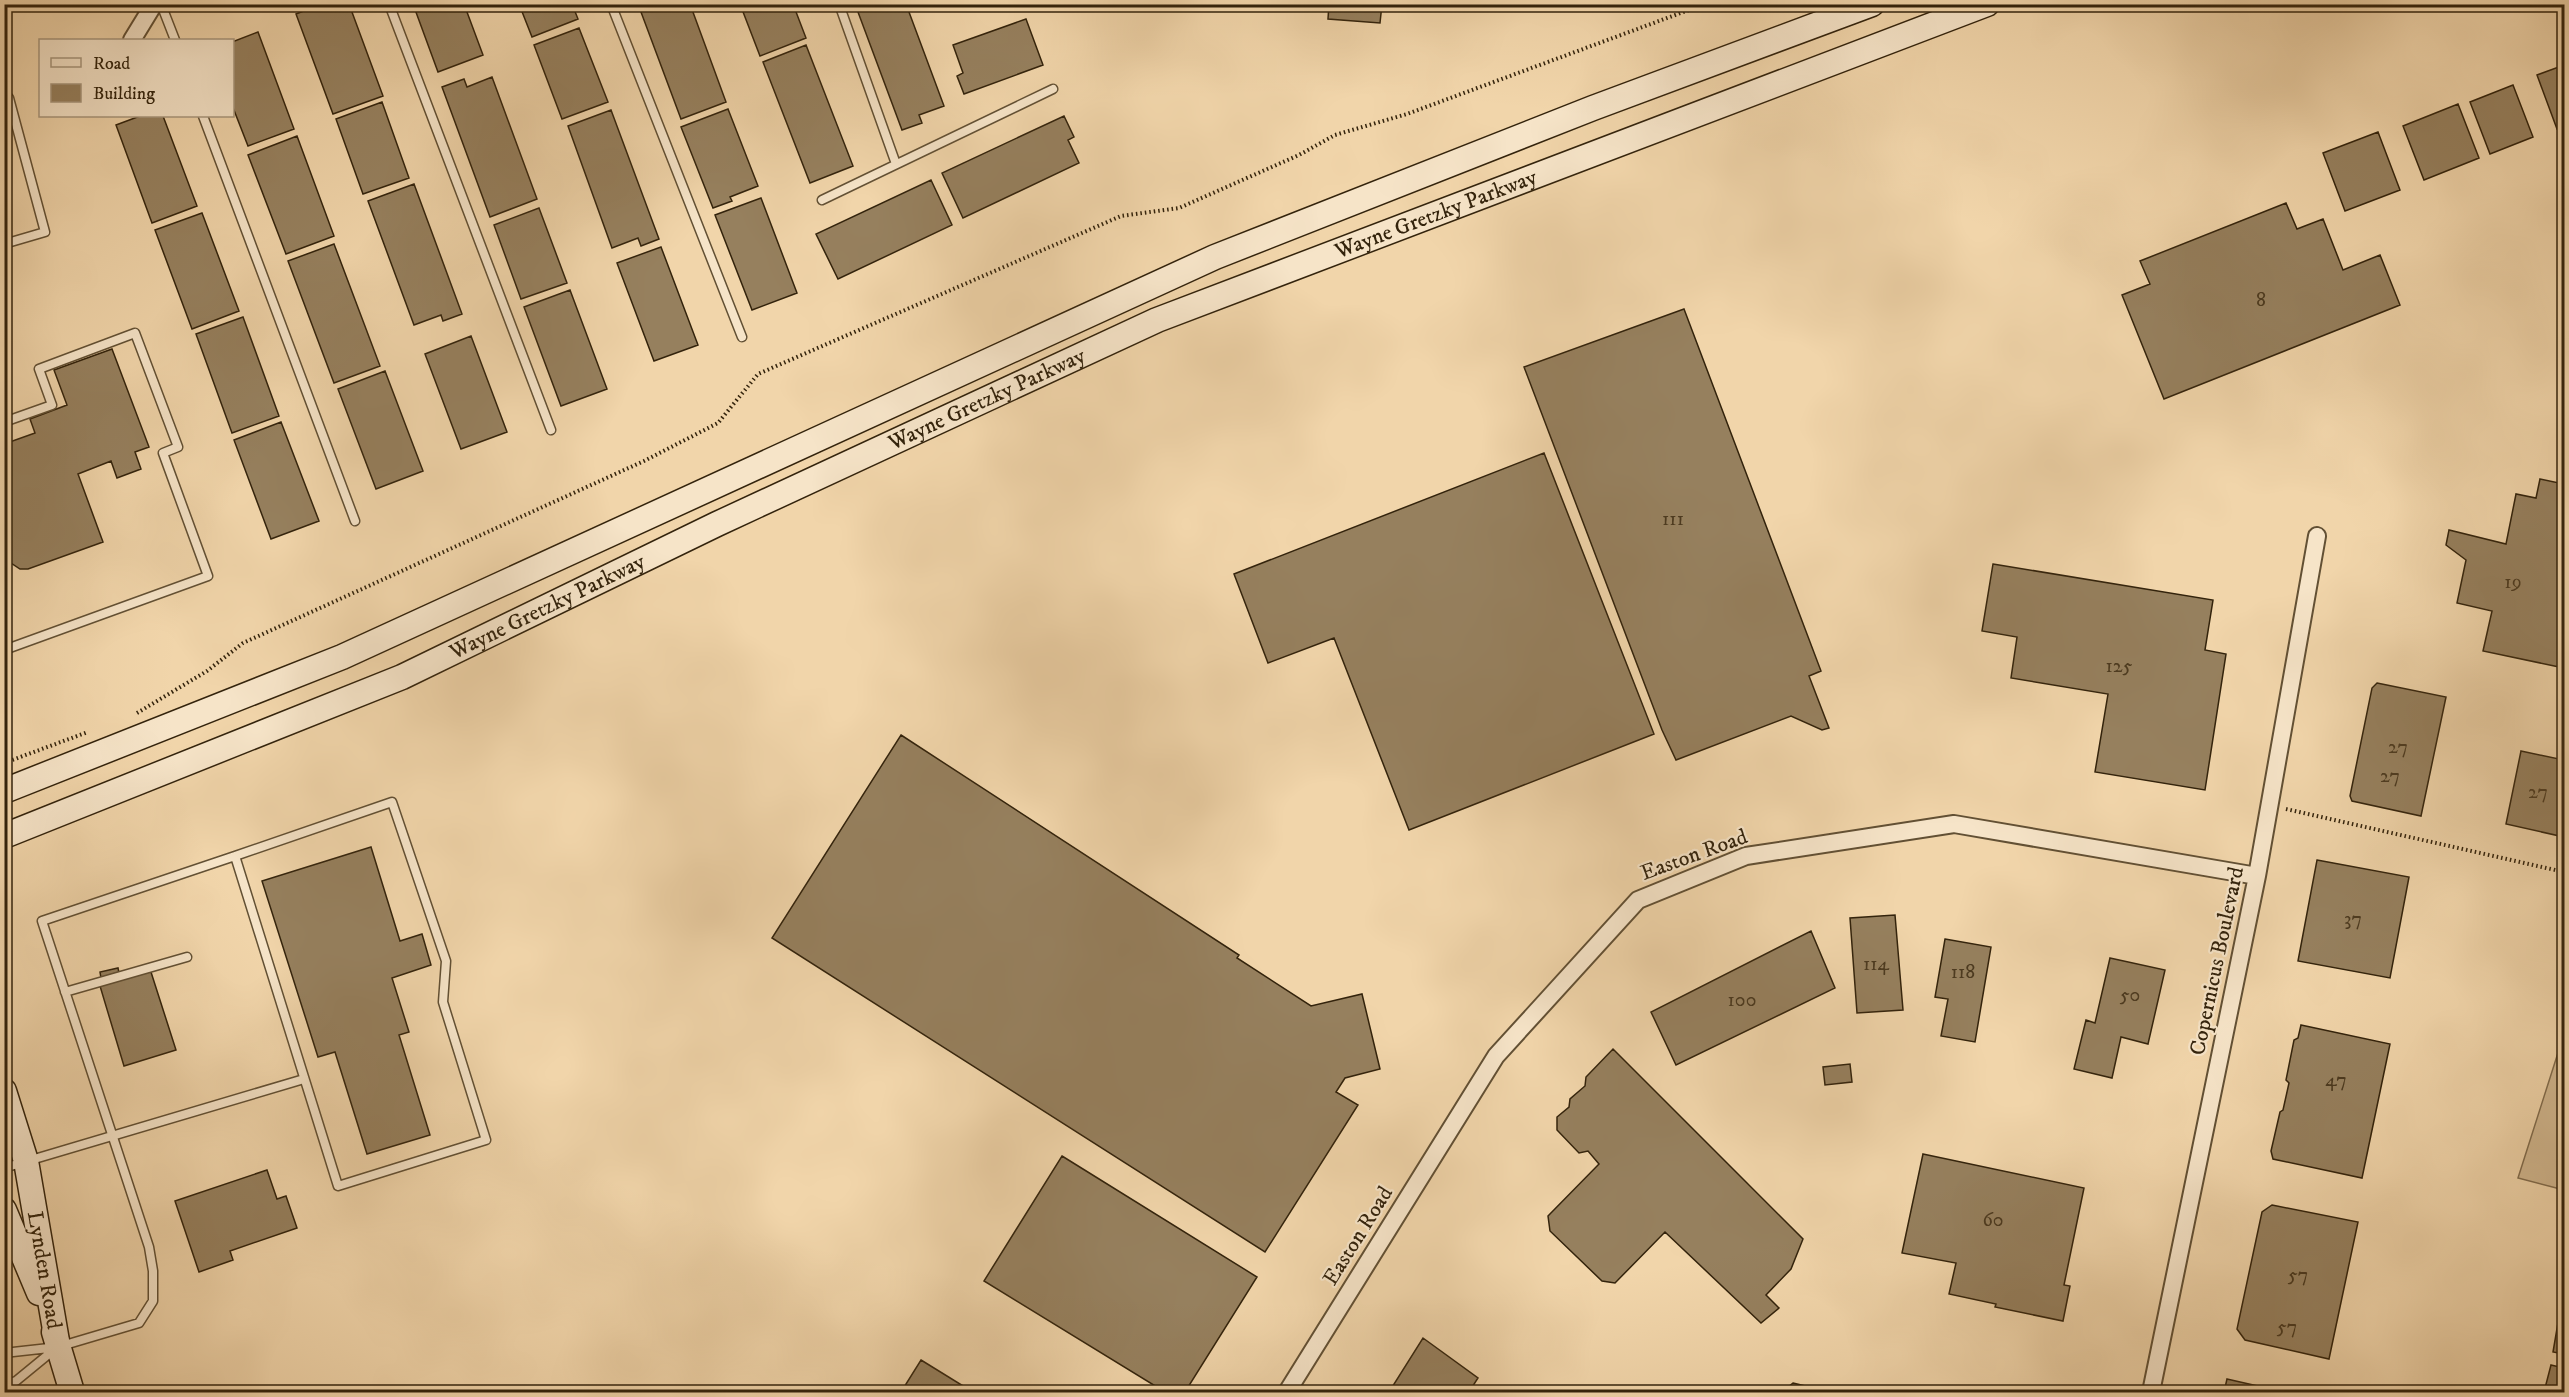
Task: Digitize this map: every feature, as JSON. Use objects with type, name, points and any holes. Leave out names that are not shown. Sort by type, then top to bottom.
[{"type":"main road","name":"Wayne Gretzky Parkway","points":[[4,791],[342,657],[1215,257],[1593,108],[1872,4]]},
{"type":"main road","name":"Wayne Gretzky Parkway","points":[[4,836],[402,677],[717,524],[1157,320],[1987,4]]},
{"type":"main road","name":"Lynden Road","points":[[4,1091],[15,1165],[58,1347]]},
{"type":"main road","name":"Lynden Road","points":[[4,1210],[48,1313],[72,1392]]},
{"type":"street","points":[[133,39],[154,4]]},
{"type":"street","name":"Copernicus Boulevard","points":[[2151,1392],[2257,876],[2317,536]]},
{"type":"street","name":"Easton Road","points":[[1287,1392],[1496,1056],[1638,900],[1746,856],[1954,824],[2257,876]]},
{"type":"lane","points":[[161,4],[175,39]]},
{"type":"lane","points":[[388,4],[551,430]]},
{"type":"lane","points":[[611,4],[742,337]]},
{"type":"lane","points":[[839,4],[896,164]]},
{"type":"lane","points":[[822,200],[1053,89]]},
{"type":"lane","points":[[4,92],[12,109],[45,232],[4,244]]},
{"type":"lane","points":[[203,117],[355,521]]},
{"type":"lane","points":[[4,422],[52,405],[39,369],[135,333],[178,447],[163,453],[208,576],[4,650]]},
{"type":"lane","points":[[4,1353],[58,1347],[139,1323],[153,1302],[153,1271],[149,1247],[42,921],[392,802],[446,961],[443,1002],[486,1140],[338,1186],[235,856]]},
{"type":"lane","points":[[65,992],[187,957]]},
{"type":"lane","points":[[15,1165],[304,1079]]},
{"type":"lane","points":[[4,1385],[16,1381],[58,1347]]},
{"type":"path","points":[[126,718],[207,671],[243,643],[644,461],[718,423],[758,374],[1121,216],[1179,208],[1299,155],[1335,135],[1407,114],[1705,4]]},
{"type":"path","points":[[4,763],[93,730]]},
{"type":"path","points":[[2270,806],[2565,872]]},
{"type":"shaded area","points":[[2564,1034],[2564,1190],[2518,1178]]},
{"type":"building","points":[[321,4],[349,4],[383,96],[333,114],[296,14]]},
{"type":"building","points":[[413,4],[464,4],[483,55],[438,72]]},
{"type":"building","points":[[519,4],[572,4],[578,19],[532,37]]},
{"type":"building","points":[[638,4],[690,4],[726,102],[681,119]]},
{"type":"building","points":[[740,4],[793,4],[806,38],[760,56]]},
{"type":"building","points":[[855,4],[906,4],[944,106],[919,115],[922,123],[902,130]]},
{"type":"building","points":[[1329,4],[1382,4],[1380,23],[1328,19]]},
{"type":"building","points":[[1026,19],[1043,65],[964,94],[957,76],[963,73],[953,45]]},
{"type":"building","points":[[579,28],[608,102],[562,119],[534,45]]},
{"type":"building","points":[[258,32],[294,129],[248,146],[234,110],[234,41]]},
{"type":"building","points":[[806,45],[853,166],[810,183],[763,62]]},
{"type":"building","points":[[2564,65],[2564,126],[2557,129],[2537,75]]},
{"type":"building","points":[[492,77],[537,199],[490,217],[442,87],[464,79],[467,87]]},
{"type":"building","points":[[2513,85],[2533,137],[2490,154],[2470,102]]},
{"type":"building","points":[[382,102],[409,178],[363,194],[336,119]]},
{"type":"building","points":[[2458,104],[2479,158],[2424,180],[2403,126]]},
{"type":"building","points":[[728,109],[758,186],[730,197],[732,201],[713,208],[681,127]]},
{"type":"building","points":[[611,110],[659,239],[641,246],[638,238],[612,248],[568,126]]},
{"type":"building","points":[[1064,116],[1074,137],[1068,140],[1079,163],[963,218],[942,173]]},
{"type":"building","points":[[137,117],[163,117],[197,206],[152,223],[116,125]]},
{"type":"building","points":[[2378,132],[2400,190],[2345,211],[2323,153]]},
{"type":"building","points":[[297,136],[334,236],[286,254],[248,155]]},
{"type":"building","points":[[931,180],[952,225],[838,279],[816,234]]},
{"type":"building","points":[[414,184],[462,314],[443,321],[441,315],[414,325],[368,201]]},
{"type":"building","points":[[761,198],[797,293],[752,310],[715,215]]},
{"type":"building","points":[[2286,203],[2297,229],[2323,219],[2343,270],[2380,255],[2400,305],[2164,399],[2122,295],[2150,284],[2140,261]]},
{"type":"building","points":[[539,208],[567,283],[521,299],[494,225]]},
{"type":"building","points":[[202,213],[239,311],[192,329],[155,230]]},
{"type":"building","points":[[334,244],[380,366],[334,383],[288,261]]},
{"type":"building","points":[[661,247],[698,345],[654,361],[617,263]]},
{"type":"building","points":[[570,290],[607,389],[561,406],[524,307]]},
{"type":"building","points":[[1684,309],[1821,671],[1809,676],[1829,728],[1822,730],[1791,716],[1676,760],[1662,730],[1524,367]]},
{"type":"building","points":[[243,317],[279,416],[232,433],[196,334]]},
{"type":"building","points":[[471,336],[507,432],[461,449],[425,354]]},
{"type":"building","points":[[112,349],[149,447],[135,452],[141,469],[117,478],[111,461],[78,474],[103,542],[28,569],[20,569],[11,563],[4,545],[4,444],[35,433],[30,419],[67,405],[54,370]]},
{"type":"building","points":[[385,371],[423,471],[376,489],[338,389]]},
{"type":"building","points":[[281,422],[319,521],[271,539],[234,440]]},
{"type":"building","points":[[1544,453],[1654,734],[1409,830],[1334,638],[1268,663],[1234,574]]},
{"type":"building","points":[[2540,479],[2564,484],[2564,668],[2483,651],[2492,611],[2457,603],[2466,560],[2446,545],[2449,530],[2506,544],[2516,494],[2536,498]]},
{"type":"building","points":[[1993,564],[2213,600],[2205,650],[2226,654],[2205,790],[2095,772],[2108,694],[2011,678],[2017,637],[1982,631]]},
{"type":"building","points":[[2377,683],[2446,697],[2421,816],[2352,801],[2350,796],[2372,688]]},
{"type":"building","points":[[901,735],[1239,955],[1237,958],[1311,1006],[1362,994],[1380,1069],[1345,1078],[1336,1092],[1358,1105],[1265,1252],[772,938]]},
{"type":"building","points":[[2521,751],[2564,760],[2564,837],[2506,824]]},
{"type":"building","points":[[371,847],[400,941],[422,934],[431,965],[392,978],[409,1032],[399,1035],[430,1135],[367,1154],[335,1052],[318,1057],[262,881]]},
{"type":"building","points":[[2317,860],[2409,877],[2390,978],[2298,961]]},
{"type":"building","points":[[1895,915],[1903,1010],[1857,1013],[1850,918]]},
{"type":"building","points":[[1811,931],[1835,988],[1676,1065],[1651,1012]]},
{"type":"building","points":[[1945,939],[1991,947],[1975,1042],[1941,1036],[1948,999],[1935,997]]},
{"type":"building","points":[[2110,958],[2165,970],[2148,1044],[2121,1037],[2112,1078],[2074,1069],[2086,1020],[2095,1023]]},
{"type":"building","points":[[118,968],[120,978],[150,969],[176,1050],[124,1066],[100,986],[102,984],[100,972]]},
{"type":"building","points":[[2301,1025],[2390,1044],[2362,1178],[2273,1159],[2271,1151],[2289,1083],[2286,1080],[2294,1040],[2298,1038]]},
{"type":"building","points":[[1613,1049],[1803,1239],[1791,1269],[1766,1295],[1779,1308],[1761,1323],[1665,1232],[1615,1283],[1602,1281],[1550,1231],[1548,1216],[1599,1164],[1588,1151],[1579,1153],[1557,1130],[1557,1117],[1569,1107],[1570,1099],[1585,1086],[1586,1077]]},
{"type":"building","points":[[1850,1064],[1852,1082],[1825,1085],[1823,1067]]},
{"type":"building","points":[[1923,1154],[2084,1188],[2064,1285],[2070,1286],[2063,1321],[1995,1307],[1996,1304],[1949,1294],[1956,1263],[1902,1253]]},
{"type":"building","points":[[1062,1156],[1257,1277],[1185,1392],[1165,1392],[984,1281]]},
{"type":"building","points":[[267,1170],[277,1199],[286,1196],[297,1228],[230,1251],[233,1260],[199,1272],[175,1201]]},
{"type":"building","points":[[2272,1205],[2358,1222],[2329,1359],[2245,1340],[2237,1329],[2262,1212]]},
{"type":"building","points":[[2560,1311],[2564,1312],[2564,1354],[2553,1352]]},
{"type":"building","points":[[1423,1338],[1478,1378],[1469,1392],[1389,1392]]},
{"type":"building","points":[[921,1360],[973,1392],[901,1392]]},
{"type":"building","points":[[2551,1365],[2564,1368],[2564,1392],[2544,1392]]},
{"type":"building","points":[[2227,1379],[2284,1392],[2224,1392]]},
{"type":"building","points":[[1793,1383],[1830,1392],[1782,1392]]}]
